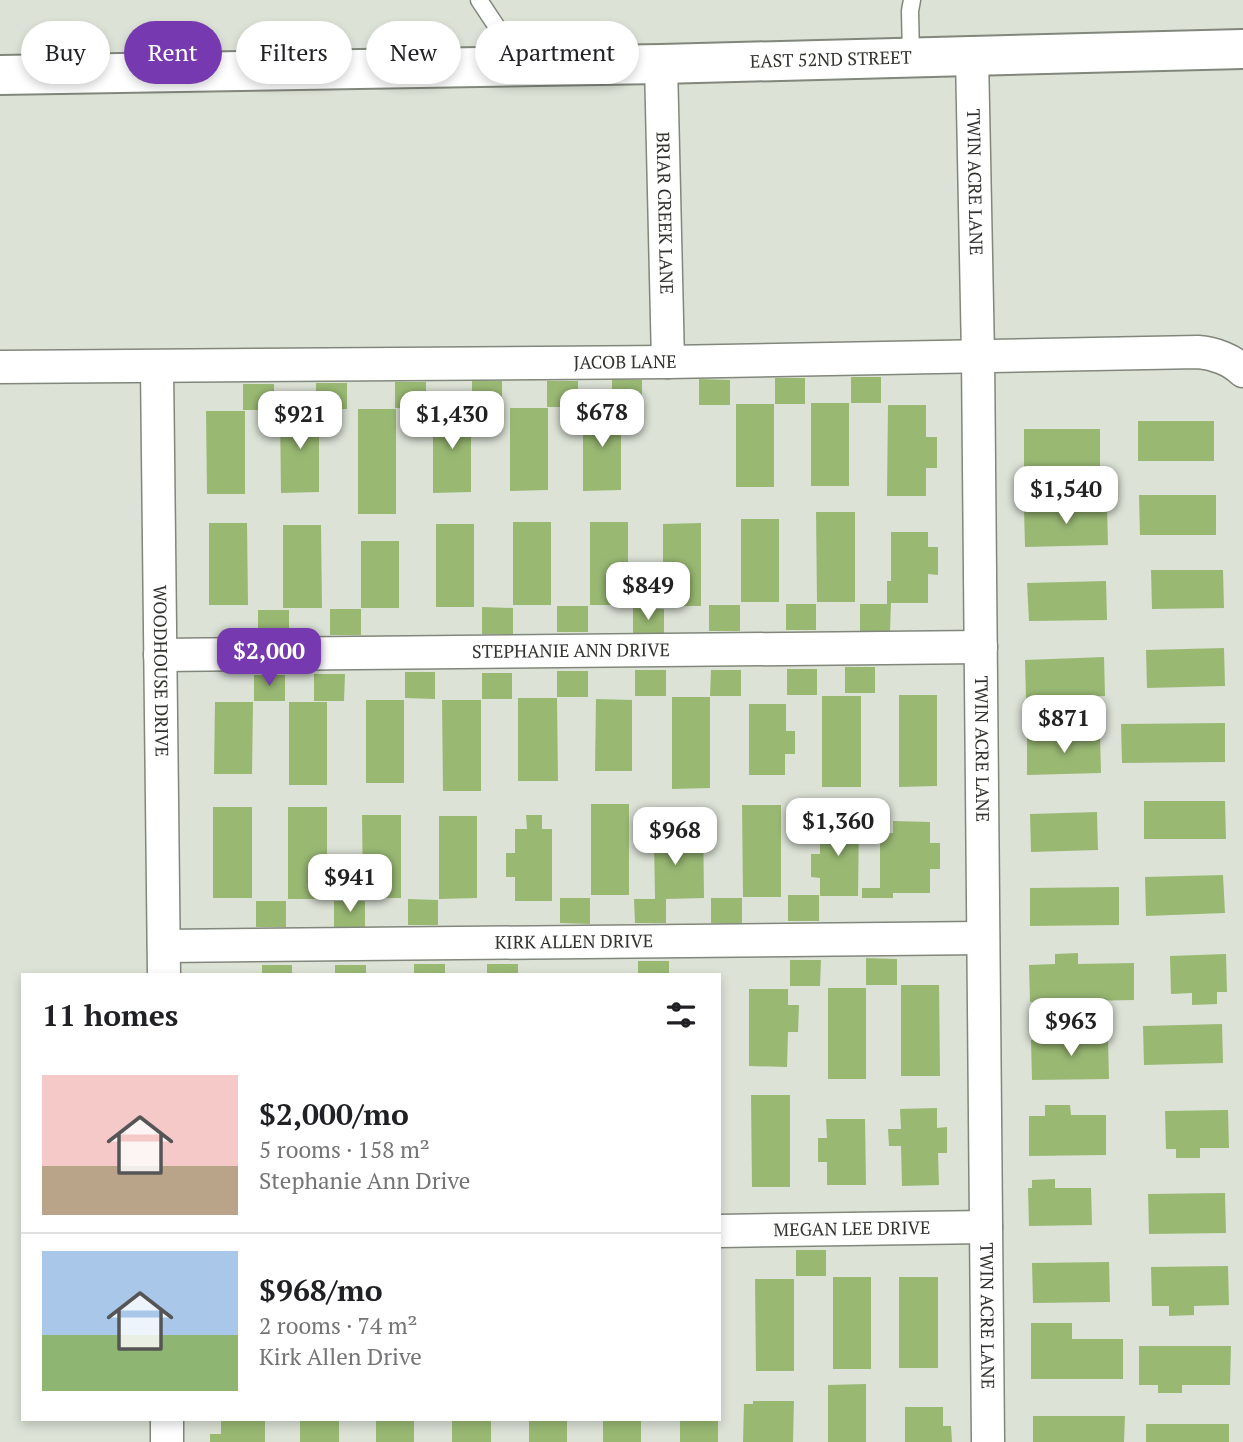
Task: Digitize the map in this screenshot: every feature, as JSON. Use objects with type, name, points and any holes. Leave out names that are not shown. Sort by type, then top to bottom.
[{"type":"street","name":"EAST 52ND STREET","points":[[639,64],[1243,49]]},
{"type":"street","name":"TWIN ACRE LANE","points":[[972,56],[978,356],[988,1442]]},
{"type":"street","name":"BRIAR CREEK LANE","points":[[661,64],[668,362]]},
{"type":"street","name":"EAST 52ND STREET","points":[[0,75],[475,67]]},
{"type":"street","name":"JACOB LANE","points":[[0,367],[668,362],[1206,352],[1236,364],[1243,371]]},
{"type":"street","name":"WOODHOUSE DRIVE","points":[[157,367],[164,960]]},
{"type":"street","name":"STEPHANIE ANN DRIVE","points":[[160,655],[981,647]]},
{"type":"street","name":"KIRK ALLEN DRIVE","points":[[164,960],[983,938]]},
{"type":"street","name":"MEGAN LEE DRIVE","points":[[721,1231],[986,1227]]},
{"type":"street","points":[[167,1421],[167,1442]]},
{"type":"lane","points":[[479,0],[493,21]]},
{"type":"lane","points":[[911,58],[912,0]]},
{"type":"building","points":[[851,377],[881,377],[881,403],[851,403]]},
{"type":"building","points":[[775,378],[805,378],[805,404],[775,404]]},
{"type":"building","points":[[612,379],[642,380],[642,405],[612,405]]},
{"type":"building","points":[[699,379],[730,380],[730,405],[699,405]]},
{"type":"building","points":[[472,381],[502,381],[502,407],[472,407]]},
{"type":"building","points":[[547,381],[578,381],[578,407],[547,407]]},
{"type":"building","points":[[395,382],[426,382],[426,408],[395,408]]},
{"type":"building","points":[[316,383],[347,383],[347,409],[316,409]]},
{"type":"building","points":[[243,384],[274,384],[274,410],[243,410]]},
{"type":"building","points":[[811,403],[849,403],[849,486],[811,486]]},
{"type":"building","points":[[736,404],[774,404],[774,487],[736,487]]},
{"type":"building","points":[[888,405],[926,405],[926,437],[937,437],[937,468],[926,468],[926,496],[887,496]]},
{"type":"building","points":[[510,408],[548,408],[548,490],[510,491]]},
{"type":"building","points":[[583,408],[621,408],[621,490],[583,491]]},
{"type":"building","points":[[358,409],[396,409],[396,514],[358,514]]},
{"type":"building","points":[[280,410],[319,410],[319,492],[281,493]]},
{"type":"building","points":[[433,410],[471,410],[471,492],[433,493]]},
{"type":"building","points":[[206,411],[245,411],[245,494],[207,494]]},
{"type":"building","points":[[1138,421],[1214,421],[1214,461],[1138,461]]},
{"type":"building","points":[[1024,429],[1100,429],[1100,469],[1024,469]]},
{"type":"building","points":[[1139,495],[1216,495],[1216,535],[1140,535]]},
{"type":"building","points":[[1107,506],[1108,545],[1025,547],[1024,508]]},
{"type":"building","points":[[816,512],[855,512],[855,602],[817,602]]},
{"type":"building","points":[[741,519],[779,519],[779,602],[741,602]]},
{"type":"building","points":[[513,522],[551,522],[551,605],[513,605]]},
{"type":"building","points":[[590,522],[628,522],[628,605],[590,605]]},
{"type":"building","points":[[209,523],[247,523],[248,605],[209,605]]},
{"type":"building","points":[[701,523],[701,606],[663,606],[663,524]]},
{"type":"building","points":[[436,524],[474,524],[474,607],[436,607]]},
{"type":"building","points":[[283,525],[321,525],[322,608],[283,608]]},
{"type":"building","points":[[891,532],[928,532],[928,547],[938,547],[938,575],[928,574],[928,603],[891,603],[890,631],[860,631],[860,604],[887,604],[887,581],[891,581]]},
{"type":"building","points":[[361,541],[399,541],[399,608],[361,608]]},
{"type":"building","points":[[1151,570],[1223,570],[1224,608],[1152,609]]},
{"type":"building","points":[[1106,581],[1107,620],[1029,621],[1027,583]]},
{"type":"building","points":[[786,604],[816,604],[816,630],[786,630]]},
{"type":"building","points":[[709,605],[740,605],[740,631],[709,631]]},
{"type":"building","points":[[557,606],[588,606],[588,632],[557,632]]},
{"type":"building","points":[[482,607],[513,608],[513,634],[482,634]]},
{"type":"building","points":[[633,608],[664,609],[664,635],[633,634]]},
{"type":"building","points":[[330,609],[361,609],[361,635],[330,635]]},
{"type":"building","points":[[258,610],[289,610],[289,637],[258,637]]},
{"type":"building","points":[[1224,648],[1225,686],[1147,688],[1146,650]]},
{"type":"building","points":[[1104,657],[1105,696],[1026,698],[1025,660]]},
{"type":"building","points":[[845,667],[875,667],[875,693],[845,693]]},
{"type":"building","points":[[787,669],[817,669],[817,695],[787,695]]},
{"type":"building","points":[[635,670],[666,670],[666,696],[635,696]]},
{"type":"building","points":[[711,670],[741,670],[741,696],[710,696]]},
{"type":"building","points":[[557,671],[588,671],[588,697],[557,697]]},
{"type":"building","points":[[405,672],[435,672],[435,699],[405,698]]},
{"type":"building","points":[[482,673],[512,673],[512,699],[482,699]]},
{"type":"building","points":[[314,674],[345,674],[344,701],[314,701]]},
{"type":"building","points":[[254,675],[285,675],[285,701],[254,701]]},
{"type":"building","points":[[899,695],[937,695],[937,786],[899,787]]},
{"type":"building","points":[[822,696],[861,696],[861,787],[822,787]]},
{"type":"building","points":[[672,697],[710,697],[710,788],[672,789]]},
{"type":"building","points":[[518,698],[557,698],[558,781],[518,781]]},
{"type":"building","points":[[596,699],[632,700],[632,771],[595,771]]},
{"type":"building","points":[[366,700],[404,700],[404,783],[366,783]]},
{"type":"building","points":[[442,700],[481,700],[481,791],[443,791]]},
{"type":"building","points":[[215,702],[253,702],[252,774],[214,774]]},
{"type":"building","points":[[289,702],[327,702],[327,785],[289,785]]},
{"type":"building","points":[[749,704],[786,704],[786,731],[795,731],[795,754],[785,754],[785,775],[749,775]]},
{"type":"building","points":[[1225,723],[1225,762],[1122,763],[1121,724]]},
{"type":"building","points":[[1100,735],[1101,773],[1027,775],[1027,736]]},
{"type":"building","points":[[1144,801],[1225,801],[1226,839],[1144,839]]},
{"type":"building","points":[[591,804],[629,804],[629,895],[591,895]]},
{"type":"building","points":[[742,805],[781,805],[781,897],[743,897]]},
{"type":"building","points":[[213,807],[252,807],[252,898],[213,898]]},
{"type":"building","points":[[288,807],[327,807],[327,899],[288,899]]},
{"type":"building","points":[[1097,812],[1098,850],[1031,852],[1030,814]]},
{"type":"building","points":[[666,814],[703,814],[704,898],[666,899],[666,923],[635,923],[634,899],[655,899],[654,839],[666,839]]},
{"type":"building","points":[[362,815],[401,815],[401,898],[363,898]]},
{"type":"building","points":[[526,815],[542,815],[542,829],[552,829],[552,901],[515,901],[515,877],[506,877],[506,853],[515,853],[515,829],[527,829]]},
{"type":"building","points":[[439,816],[477,816],[477,898],[439,899]]},
{"type":"building","points":[[820,819],[859,819],[858,896],[820,896],[820,878],[811,877],[811,854],[820,854]]},
{"type":"building","points":[[893,821],[930,822],[930,843],[940,843],[940,869],[930,869],[930,893],[893,893],[893,898],[862,898],[862,888],[880,888],[880,833],[893,833]]},
{"type":"building","points":[[1223,875],[1225,913],[1146,916],[1145,877]]},
{"type":"building","points":[[1119,887],[1119,925],[1030,926],[1030,888]]},
{"type":"building","points":[[788,895],[819,895],[819,921],[788,921]]},
{"type":"building","points":[[560,898],[590,898],[590,924],[560,923]]},
{"type":"building","points":[[711,898],[742,898],[742,924],[711,923]]},
{"type":"building","points":[[408,899],[438,900],[438,925],[408,925]]},
{"type":"building","points":[[256,901],[286,901],[286,927],[256,927]]},
{"type":"building","points":[[334,901],[365,901],[365,927],[334,927]]},
{"type":"building","points":[[1078,953],[1078,964],[1134,963],[1134,1000],[1030,1002],[1029,965],[1055,964],[1055,954]]},
{"type":"building","points":[[1226,954],[1227,992],[1217,992],[1217,1004],[1192,1005],[1192,993],[1171,994],[1170,956]]},
{"type":"building","points":[[866,958],[897,959],[897,985],[866,985]]},
{"type":"building","points":[[790,960],[821,960],[820,986],[790,986]]},
{"type":"building","points":[[638,961],[669,961],[669,973],[638,973]]},
{"type":"building","points":[[414,964],[445,964],[445,973],[414,973]]},
{"type":"building","points":[[487,964],[518,964],[518,973],[487,973]]},
{"type":"building","points":[[262,965],[292,965],[292,973],[262,973]]},
{"type":"building","points":[[335,965],[366,965],[366,973],[335,973]]},
{"type":"building","points":[[901,985],[939,985],[940,1076],[901,1076]]},
{"type":"building","points":[[828,988],[866,988],[866,1079],[828,1079]]},
{"type":"building","points":[[749,989],[788,989],[788,1005],[799,1005],[798,1032],[788,1032],[787,1067],[749,1066]]},
{"type":"building","points":[[1222,1024],[1223,1063],[1144,1065],[1143,1026]]},
{"type":"building","points":[[1095,1030],[1095,1039],[1108,1039],[1109,1079],[1032,1080],[1031,1040],[1071,1039],[1071,1031]]},
{"type":"building","points":[[751,1095],[790,1095],[790,1187],[752,1187]]},
{"type":"building","points":[[1045,1105],[1070,1105],[1071,1115],[1106,1115],[1106,1155],[1029,1156],[1029,1116],[1045,1116]]},
{"type":"building","points":[[937,1108],[937,1128],[947,1127],[947,1153],[938,1153],[939,1185],[902,1186],[901,1146],[889,1146],[888,1129],[901,1129],[900,1109]]},
{"type":"building","points":[[1228,1110],[1229,1148],[1200,1148],[1200,1158],[1176,1158],[1176,1149],[1166,1149],[1165,1111]]},
{"type":"building","points":[[826,1119],[865,1119],[866,1185],[827,1185],[827,1162],[818,1162],[818,1138],[827,1138]]},
{"type":"building","points":[[1055,1179],[1055,1188],[1091,1188],[1092,1225],[1029,1226],[1028,1188],[1032,1188],[1032,1180]]},
{"type":"building","points":[[1225,1193],[1226,1233],[1149,1234],[1148,1194]]},
{"type":"building","points":[[796,1250],[826,1250],[826,1276],[796,1276]]},
{"type":"building","points":[[1109,1262],[1110,1302],[1033,1303],[1032,1263]]},
{"type":"building","points":[[1228,1266],[1229,1305],[1194,1306],[1194,1315],[1169,1316],[1169,1306],[1152,1306],[1151,1267]]},
{"type":"building","points":[[833,1277],[871,1277],[871,1369],[833,1369]]},
{"type":"building","points":[[899,1277],[938,1277],[938,1368],[899,1368]]},
{"type":"building","points":[[755,1279],[794,1279],[794,1371],[756,1371]]},
{"type":"building","points":[[1031,1323],[1072,1323],[1072,1339],[1123,1339],[1123,1379],[1031,1379]]},
{"type":"building","points":[[1139,1346],[1231,1346],[1230,1385],[1182,1385],[1182,1393],[1158,1393],[1158,1385],[1139,1385]]},
{"type":"building","points":[[866,1384],[866,1442],[828,1442],[828,1385]]},
{"type":"building","points":[[753,1401],[794,1401],[793,1442],[743,1442],[744,1404],[753,1404]]},
{"type":"building","points":[[905,1407],[943,1407],[943,1426],[951,1426],[952,1442],[905,1442]]},
{"type":"building","points":[[1033,1416],[1125,1416],[1124,1442],[1033,1442]]},
{"type":"building","points":[[221,1421],[265,1421],[265,1442],[210,1442],[210,1434],[221,1434]]},
{"type":"building","points":[[300,1421],[339,1421],[339,1442],[300,1442]]},
{"type":"building","points":[[376,1421],[414,1421],[414,1442],[376,1442]]},
{"type":"building","points":[[452,1421],[491,1421],[491,1442],[452,1442]]},
{"type":"building","points":[[529,1421],[567,1421],[567,1442],[529,1442]]},
{"type":"building","points":[[603,1421],[641,1421],[641,1442],[603,1442]]},
{"type":"building","points":[[680,1421],[718,1421],[718,1442],[680,1442]]},
{"type":"building","points":[[1146,1424],[1229,1424],[1229,1442],[1146,1442]]}]
